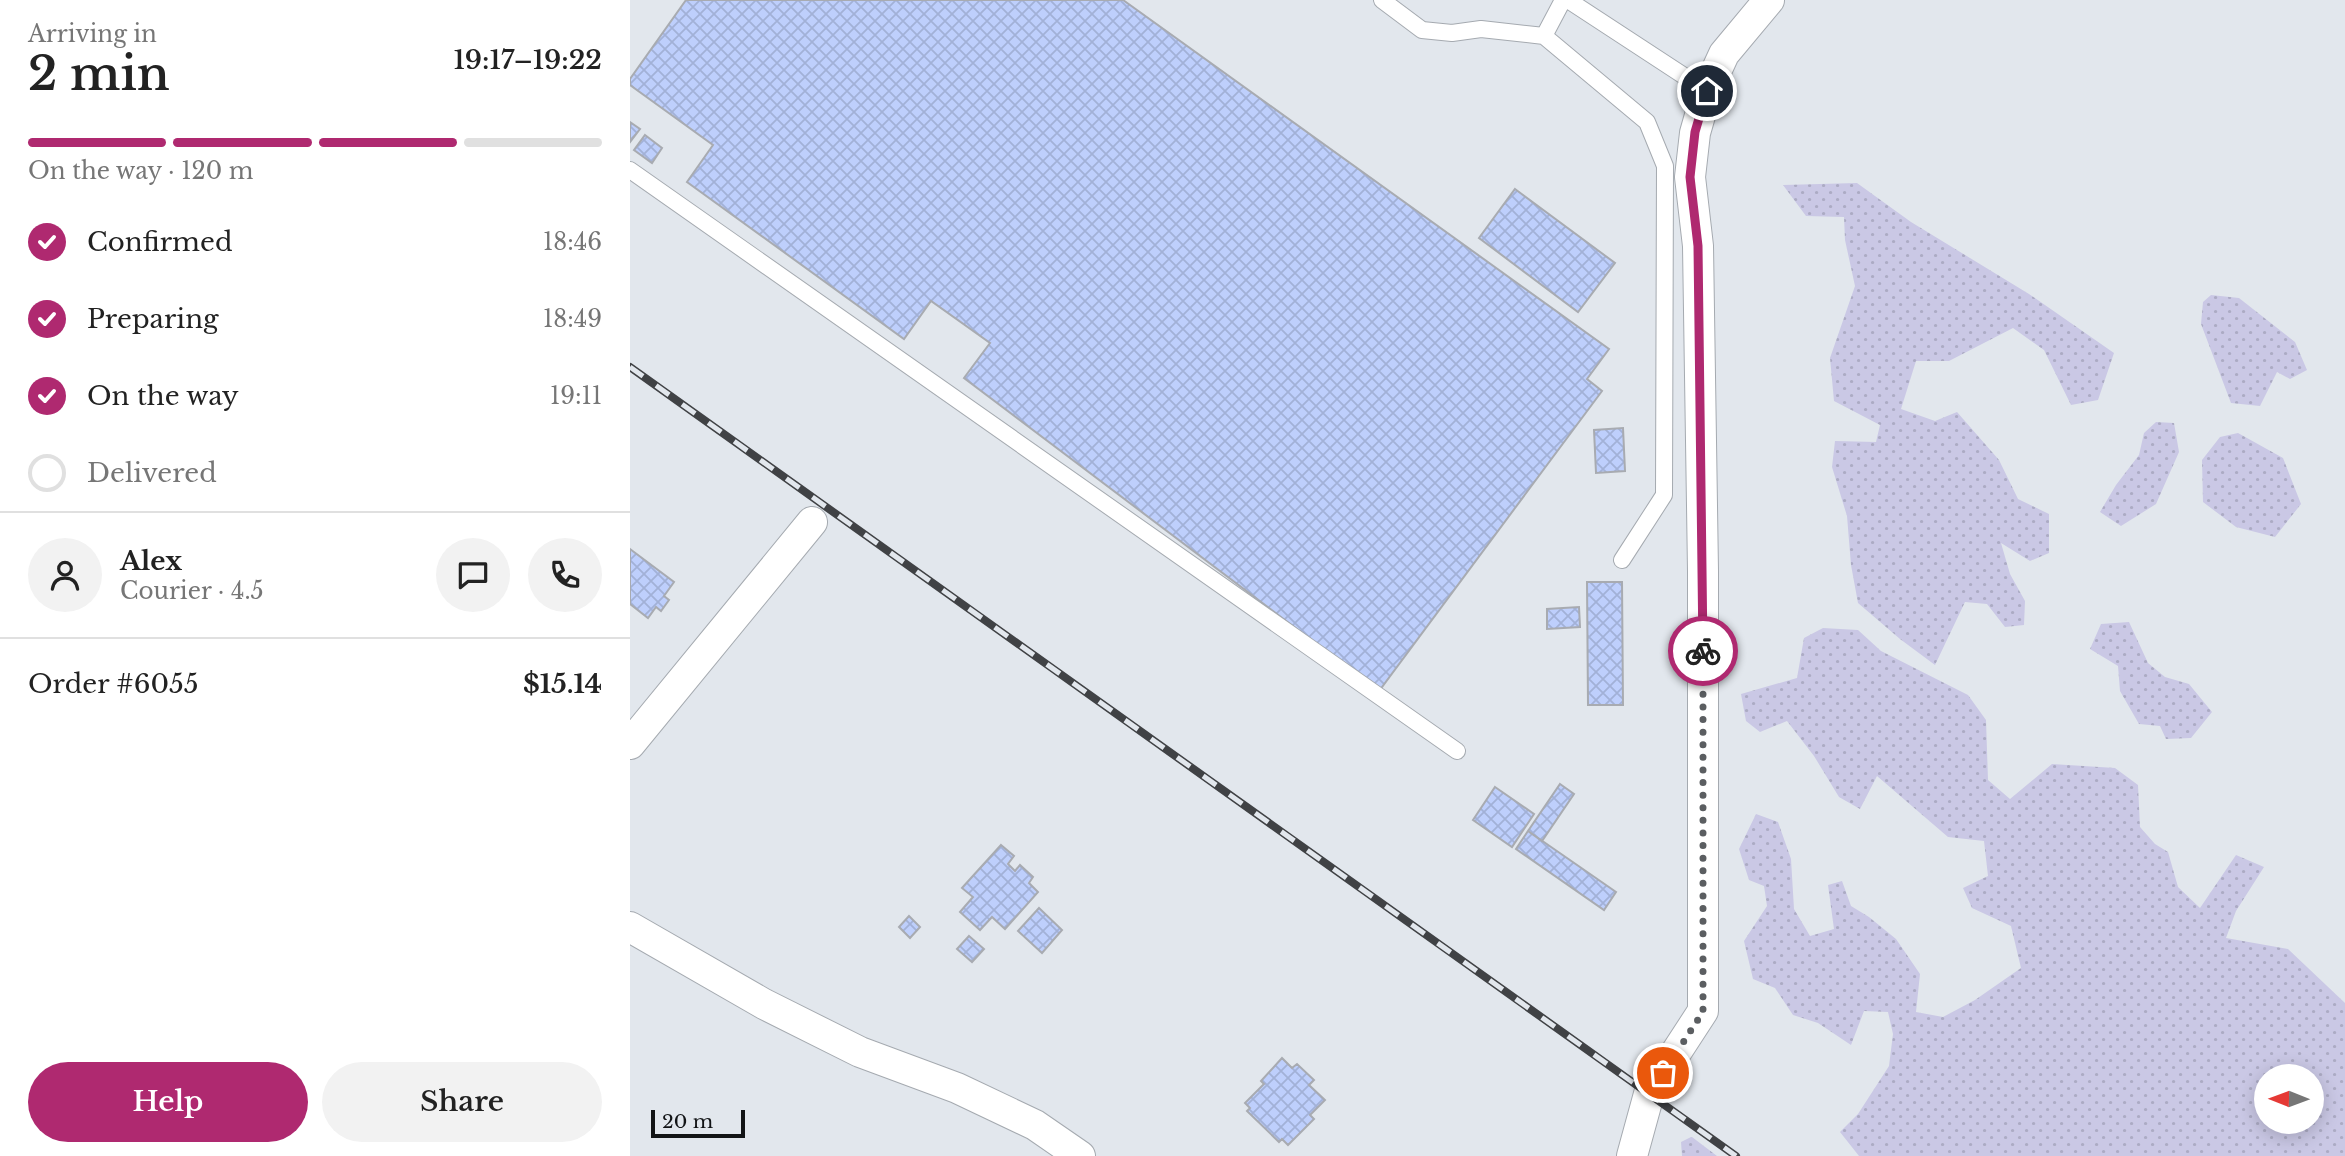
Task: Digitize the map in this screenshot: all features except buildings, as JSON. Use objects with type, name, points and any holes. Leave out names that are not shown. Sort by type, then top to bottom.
[{"type":"street","points":[[1632,1156],[1649,1094],[1703,1012],[1703,544],[1698,246],[1690,177],[1695,132],[1707,91],[1724,54],[1769,0]]},
{"type":"street","points":[[630,744],[812,522]]},
{"type":"street","points":[[630,927],[788,1016],[860,1052],[957,1088],[1035,1125],[1080,1156]]},
{"type":"lane","points":[[1382,0],[1422,30],[1452,33],[1481,29],[1544,36],[1647,122],[1665,166],[1664,495],[1622,560]]},
{"type":"lane","points":[[1544,36],[1566,0],[1707,91]]},
{"type":"lane","points":[[630,170],[1457,751]]},
{"type":"shaded area","points":[[1857,183],[1911,222],[2029,294],[2114,353],[2098,400],[2071,405],[2044,350],[2013,328],[1949,361],[1916,361],[1901,409],[1935,421],[1957,412],[1999,460],[2018,499],[2049,514],[2049,553],[2030,561],[2001,543],[2010,574],[2025,601],[2024,625],[2005,627],[1987,604],[1965,602],[1935,665],[1858,603],[1851,565],[1847,516],[1832,467],[1835,441],[1876,442],[1880,425],[1834,401],[1830,358],[1855,286],[1845,240],[1844,217],[1806,216],[1783,185]]},
{"type":"shaded area","points":[[2211,295],[2239,298],[2295,342],[2307,370],[2290,379],[2277,372],[2260,406],[2231,403],[2201,324],[2203,302]]},
{"type":"shaded area","points":[[2156,422],[2174,423],[2179,452],[2156,504],[2121,526],[2100,512],[2139,455],[2144,433]]},
{"type":"shaded area","points":[[2238,433],[2283,458],[2301,504],[2275,537],[2236,527],[2203,502],[2202,460],[2220,437]]},
{"type":"shaded area","points":[[2129,622],[2148,663],[2165,677],[2189,684],[2212,712],[2191,738],[2166,739],[2160,726],[2139,724],[2120,691],[2118,666],[2090,649],[2101,624]]},
{"type":"shaded area","points":[[1823,628],[1858,630],[1881,651],[1968,695],[1986,720],[1988,780],[2010,799],[2052,764],[2115,768],[2138,785],[2140,827],[2155,844],[2168,852],[2178,887],[2200,908],[2236,855],[2264,867],[2236,911],[2226,938],[2288,949],[2345,1003],[2345,1156],[1859,1156],[1840,1132],[1858,1114],[1889,1066],[1893,1034],[1888,1012],[1864,1011],[1851,1045],[1818,1023],[1793,1015],[1775,988],[1753,979],[1744,941],[1767,906],[1764,886],[1749,880],[1739,849],[1756,814],[1778,822],[1791,859],[1794,909],[1810,936],[1834,929],[1828,885],[1842,881],[1851,906],[1896,939],[1920,974],[1916,1012],[1943,1017],[1975,1000],[2021,968],[2011,926],[1972,908],[1963,888],[1988,876],[1984,841],[1948,837],[1877,776],[1860,809],[1839,797],[1814,756],[1787,721],[1760,732],[1746,721],[1741,694],[1797,678],[1804,638]]},
{"type":"shaded area","points":[[1692,1137],[1717,1156],[1682,1156],[1681,1142]]},
{"type":"railway","points":[[630,367],[1736,1156]]},
{"type":"way so far","points":[[1663,1073],[1703,1012],[1703,651]]},
{"type":"route","points":[[1703,651],[1698,246],[1690,177],[1695,132],[1707,91]]}]
